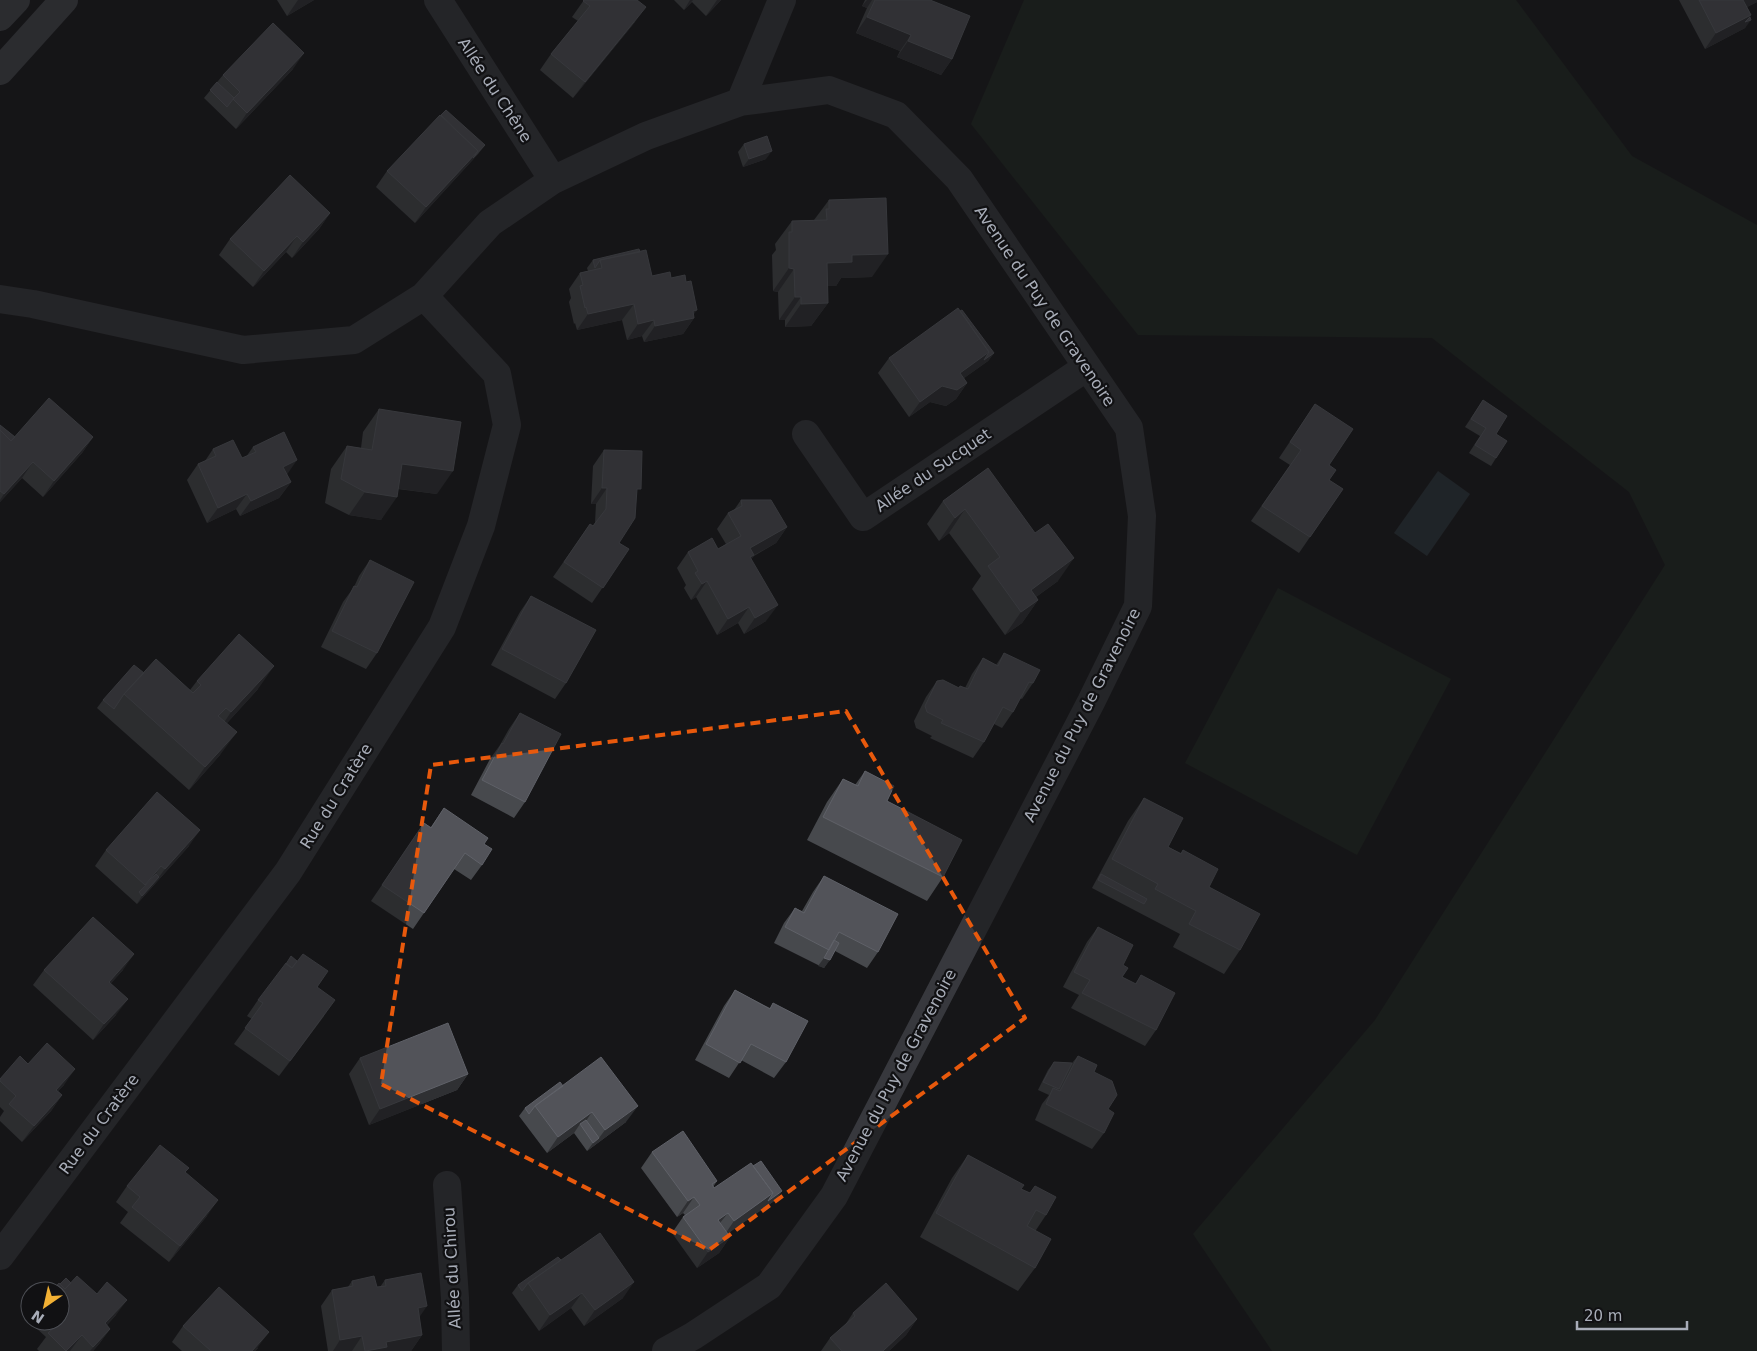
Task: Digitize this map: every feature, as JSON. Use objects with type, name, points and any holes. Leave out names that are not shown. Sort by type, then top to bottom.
[{"type":"main road","points":[[0,17],[16,0]]},
{"type":"main road","points":[[0,71],[64,0]]},
{"type":"street","name":"Allée du Chêne","points":[[438,0],[553,180]]},
{"type":"street","points":[[740,102],[782,0]]},
{"type":"street","name":"Avenue du Puy de Gravenoire","points":[[0,299],[33,304],[243,350],[354,340],[424,296],[490,223],[553,180],[646,136],[740,102],[829,90],[896,115],[959,179],[1129,428],[1142,516],[1138,606],[1086,710],[834,1196],[769,1286],[693,1336],[666,1351]]},
{"type":"street","name":"Rue du Cratère","points":[[0,1256],[288,872],[442,627],[481,526],[507,425],[497,374],[424,296]]},
{"type":"street","name":"Allée du Sucquet","points":[[806,434],[863,517],[1087,367]]},
{"type":"street","name":"Allée du Chirou","points":[[447,1186],[456,1298],[456,1351]]},
{"type":"highlighted area","points":[[846,711],[1025,1018],[709,1250],[381,1084],[431,765]]},
{"type":"shaded area","points":[[1024,0],[1516,0],[1632,156],[1757,225],[1757,1351],[1272,1351],[1193,1234],[1375,1020],[1665,565],[1629,492],[1432,338],[1138,335],[971,124]]},
{"type":"shaded area","points":[[1438,471],[1470,494],[1427,556],[1394,533]]},
{"type":"shaded area","points":[[1278,588],[1451,679],[1357,855],[1185,763]]},
{"type":"building","points":[[584,0],[637,0],[646,7],[585,82],[551,54],[590,6]]},
{"type":"building","points":[[875,0],[930,0],[970,16],[952,59],[908,41],[911,35],[867,17]]},
{"type":"building","points":[[1699,0],[1743,0],[1751,15],[1716,33]]},
{"type":"building","points":[[273,23],[304,53],[247,113],[233,99],[240,92],[223,75]]},
{"type":"building","points":[[217,82],[234,98],[227,107],[210,90]]},
{"type":"building","points":[[446,110],[485,145],[473,158],[478,151],[441,115]]},
{"type":"building","points":[[440,115],[478,151],[426,207],[387,171]]},
{"type":"building","points":[[767,136],[772,151],[749,159],[744,144]]},
{"type":"building","points":[[290,175],[330,213],[303,242],[297,236],[264,271],[230,239]]},
{"type":"building","points":[[886,198],[888,254],[852,255],[852,262],[827,263],[828,303],[801,304],[801,297],[795,297],[794,269],[789,268],[789,232],[792,232],[792,221],[827,220],[826,209],[829,209],[829,200]]},
{"type":"building","points":[[639,249],[640,252],[600,260],[595,268],[593,260]]},
{"type":"building","points":[[646,250],[652,276],[670,272],[671,278],[685,275],[686,282],[691,281],[697,310],[693,311],[694,318],[655,326],[654,320],[638,324],[634,304],[588,314],[580,286],[583,285],[580,273],[602,268],[600,260]]},
{"type":"building","points":[[958,308],[989,352],[960,373],[967,383],[957,390],[942,386],[920,402],[889,358]]},
{"type":"building","points":[[962,310],[994,353],[984,360],[989,352],[960,311]]},
{"type":"building","points":[[49,398],[93,437],[54,481],[33,462],[4,494],[0,491],[0,430],[11,441]]},
{"type":"building","points":[[1483,400],[1507,416],[1496,434],[1507,441],[1496,458],[1475,445],[1486,428],[1471,419]]},
{"type":"building","points":[[1315,404],[1353,429],[1329,465],[1336,470],[1329,480],[1343,489],[1310,537],[1262,506],[1301,450],[1290,442]]},
{"type":"building","points":[[379,409],[461,422],[453,471],[402,464],[397,497],[365,492],[341,479],[347,446],[372,450]]},
{"type":"building","points":[[0,425],[15,437],[11,441],[0,430]]},
{"type":"building","points":[[284,432],[297,460],[283,467],[291,482],[251,501],[247,494],[218,508],[198,464],[216,456],[213,449],[233,440],[242,458],[256,452],[253,447]]},
{"type":"building","points":[[604,450],[642,451],[641,489],[637,489],[635,518],[619,543],[629,549],[603,588],[564,562],[590,524],[593,526],[606,509],[607,488],[602,488]]},
{"type":"building","points":[[988,468],[1035,533],[1048,524],[1074,558],[1031,590],[1038,600],[1021,612],[988,566],[1000,557],[965,509],[955,518],[943,501]]},
{"type":"building","points":[[741,500],[771,500],[787,527],[750,548],[754,555],[750,557],[778,605],[755,618],[749,607],[728,619],[707,581],[702,584],[695,573],[698,571],[688,552],[712,538],[718,549],[741,536],[728,513],[742,506]]},
{"type":"building","points":[[370,560],[414,582],[377,653],[332,631],[354,586],[357,587]]},
{"type":"building","points":[[531,596],[596,630],[566,683],[502,649]]},
{"type":"building","points":[[239,634],[274,666],[231,712],[226,708],[218,716],[237,732],[205,767],[124,694],[156,659],[193,693],[201,685],[197,681]]},
{"type":"building","points":[[1004,653],[1040,670],[1033,683],[1029,682],[1013,712],[1003,707],[984,742],[941,723],[943,720],[927,712],[925,706],[937,681],[943,680],[959,688],[960,686],[968,689],[983,658],[998,666]]},
{"type":"building","points":[[134,665],[144,673],[124,694],[114,709],[103,700]]},
{"type":"building","points":[[520,713],[561,734],[525,802],[482,780]]},
{"type":"building","points":[[865,771],[894,786],[887,801],[962,840],[943,877],[823,817],[843,779],[858,786]]},
{"type":"building","points":[[157,792],[200,830],[165,869],[161,866],[145,885],[106,850]]},
{"type":"building","points":[[1144,798],[1183,818],[1168,847],[1181,854],[1183,850],[1218,869],[1209,887],[1260,914],[1240,950],[1189,924],[1196,911],[1155,889],[1158,884],[1112,859]]},
{"type":"building","points":[[444,808],[488,838],[484,844],[492,849],[482,865],[465,853],[424,913],[382,885],[424,823],[431,828]]},
{"type":"building","points":[[156,874],[159,877],[142,896],[139,892]]},
{"type":"building","points":[[1101,874],[1147,899],[1144,904],[1098,880]]},
{"type":"building","points":[[824,876],[898,914],[878,952],[839,932],[829,950],[785,927],[795,908],[804,913]]},
{"type":"building","points":[[93,917],[134,954],[109,982],[128,999],[104,1024],[44,970]]},
{"type":"building","points":[[1098,927],[1133,945],[1123,965],[1128,968],[1122,977],[1136,984],[1141,975],[1175,993],[1156,1030],[1082,993],[1090,980],[1074,972]]},
{"type":"building","points":[[834,940],[839,943],[830,960],[824,958]]},
{"type":"building","points":[[303,954],[328,971],[317,987],[335,1000],[290,1061],[245,1028],[263,1003],[258,1000],[286,963],[292,968]]},
{"type":"building","points":[[291,956],[297,961],[292,968],[286,964]]},
{"type":"building","points":[[735,990],[770,1009],[773,1003],[808,1021],[786,1062],[751,1044],[740,1063],[706,1044]]},
{"type":"building","points":[[448,1023],[468,1074],[380,1109],[360,1058]]},
{"type":"building","points":[[47,1043],[75,1069],[56,1090],[62,1095],[34,1126],[9,1104],[16,1096],[0,1079],[20,1056],[28,1064]]},
{"type":"building","points":[[1078,1056],[1097,1065],[1094,1072],[1112,1081],[1117,1095],[1108,1109],[1114,1113],[1104,1133],[1046,1104],[1053,1088],[1060,1091]]},
{"type":"building","points":[[601,1057],[638,1106],[605,1130],[592,1112],[558,1137],[535,1106]]},
{"type":"building","points":[[1054,1062],[1072,1063],[1059,1089],[1043,1082]]},
{"type":"building","points":[[560,1082],[563,1086],[535,1106],[529,1114],[525,1108]]},
{"type":"building","points":[[586,1120],[599,1138],[593,1143],[580,1124]]},
{"type":"building","points":[[683,1131],[717,1181],[712,1184],[714,1188],[751,1163],[773,1193],[734,1221],[728,1213],[718,1220],[730,1237],[708,1252],[683,1217],[700,1205],[694,1197],[688,1201],[652,1152]]},
{"type":"building","points":[[160,1145],[189,1168],[185,1172],[218,1200],[180,1246],[132,1207],[140,1197],[127,1186]]},
{"type":"building","points":[[968,1155],[1024,1185],[1021,1189],[1030,1193],[1035,1186],[1056,1197],[1046,1215],[1036,1210],[1027,1226],[1051,1239],[1035,1268],[936,1213]]},
{"type":"building","points":[[761,1161],[782,1191],[768,1201],[773,1193],[753,1166]]},
{"type":"building","points":[[600,1233],[634,1282],[595,1310],[582,1293],[550,1315],[528,1283]]},
{"type":"building","points":[[558,1257],[561,1260],[528,1283],[522,1291],[518,1285]]},
{"type":"building","points":[[421,1273],[427,1306],[418,1308],[422,1335],[386,1342],[387,1347],[366,1351],[362,1336],[340,1340],[332,1290],[353,1286],[352,1281],[374,1276],[377,1287],[386,1286],[385,1280]]},
{"type":"building","points":[[77,1276],[97,1294],[107,1282],[127,1300],[105,1323],[110,1329],[93,1347],[82,1335],[66,1351],[48,1333],[50,1331],[70,1331],[70,1284]]},
{"type":"building","points":[[886,1283],[917,1319],[883,1351],[842,1351],[830,1338],[855,1316],[853,1313]]},
{"type":"building","points":[[219,1287],[269,1332],[252,1351],[211,1351],[183,1326]]}]
